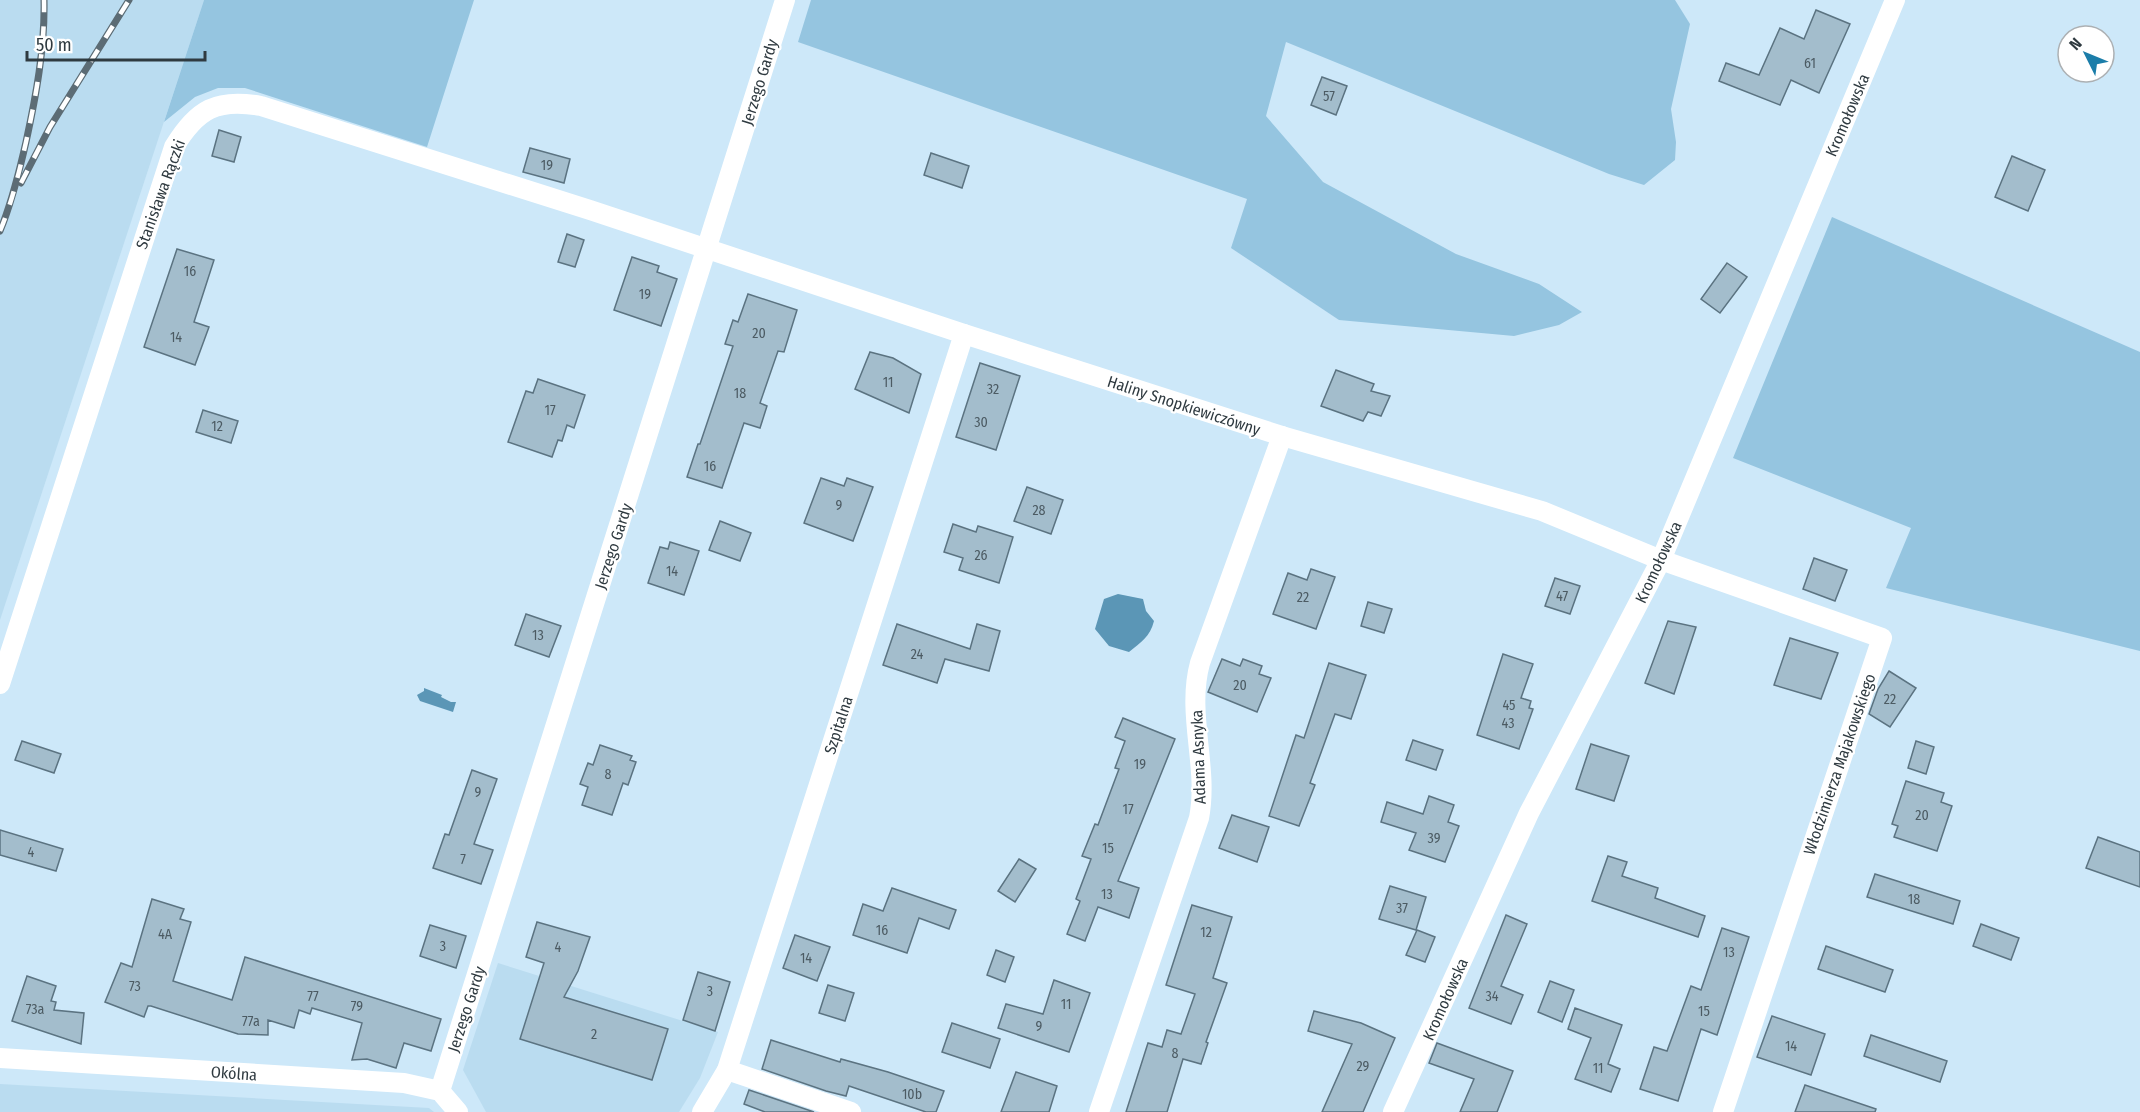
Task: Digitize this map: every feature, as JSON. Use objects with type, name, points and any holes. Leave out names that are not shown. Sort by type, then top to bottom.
[{"type":"street","name":"Jerzego Gardy","points":[[440,1091],[785,0]]},
{"type":"street","name":"Kromołowska","points":[[1393,1112],[1529,813],[1661,560],[1895,0]]},
{"type":"street","name":"Stanisława Rączki","points":[[0,684],[174,147],[185,128],[211,107],[224,103],[242,102],[261,106],[707,249]]},
{"type":"street","name":"Haliny Snopkiewiczówny","points":[[707,249],[1282,436],[1542,511],[1661,560]]},
{"type":"street","name":"Szpitalna","points":[[702,1112],[727,1070],[964,334]]},
{"type":"street","name":"Adama Asnyka","points":[[1099,1112],[1199,818],[1203,789],[1196,684],[1200,663],[1282,436]]},
{"type":"street","name":"Włodzimierza Majakowskiego","points":[[1661,560],[1882,638],[1723,1112]]},
{"type":"street","name":"Okólna","points":[[0,1058],[404,1083],[440,1091]]},
{"type":"street","points":[[727,1070],[851,1112]]},
{"type":"street","points":[[440,1091],[458,1112]]},
{"type":"shaded area","points":[[0,0],[204,0],[0,620]]},
{"type":"shaded area","points":[[204,0],[474,0],[427,147],[245,88],[218,88],[195,97],[164,122]]},
{"type":"shaded area","points":[[811,0],[1675,0],[1690,24],[1671,109],[1676,142],[1675,160],[1644,185],[1609,174],[1286,42],[1266,116],[1323,182],[1456,254],[1539,284],[1582,312],[1559,325],[1514,336],[1339,320],[1231,248],[1247,199],[798,42]]},
{"type":"shaded area","points":[[1832,217],[2140,352],[2140,651],[1886,588],[1911,528],[1733,458]]},
{"type":"shaded area","points":[[1118,594],[1143,599],[1146,611],[1154,621],[1147,635],[1129,652],[1109,646],[1095,629],[1104,599]]},
{"type":"shaded area","points":[[424,688],[442,695],[441,697],[451,702],[456,702],[453,712],[420,701],[417,695],[424,691]]},
{"type":"shaded area","points":[[498,963],[718,1032],[700,1078],[679,1112],[486,1112],[463,1070]]},
{"type":"shaded area","points":[[0,1084],[429,1108],[434,1112],[0,1112]]},
{"type":"building","points":[[1816,10],[1850,24],[1819,93],[1791,80],[1780,105],[1719,81],[1726,63],[1759,75],[1780,28],[1804,39]]},
{"type":"building","points":[[1322,77],[1347,86],[1336,115],[1311,105]]},
{"type":"building","points":[[219,130],[241,137],[234,162],[212,156]]},
{"type":"building","points":[[530,148],[570,159],[564,183],[523,172]]},
{"type":"building","points":[[931,153],[969,166],[962,188],[924,175]]},
{"type":"building","points":[[2012,156],[2045,170],[2028,211],[1995,197]]},
{"type":"building","points":[[567,234],[584,240],[575,267],[558,262]]},
{"type":"building","points":[[177,249],[214,260],[194,322],[209,327],[195,365],[144,347]]},
{"type":"building","points":[[632,257],[659,266],[657,272],[677,279],[661,326],[614,310]]},
{"type":"building","points":[[1727,263],[1747,277],[1720,313],[1701,299]]},
{"type":"building","points":[[748,294],[797,310],[784,352],[778,351],[760,403],[767,406],[760,428],[744,423],[722,488],[687,477],[733,346],[725,344],[733,320],[738,322]]},
{"type":"building","points":[[870,352],[893,358],[921,374],[909,413],[855,389]]},
{"type":"building","points":[[980,363],[1020,376],[996,450],[956,437]]},
{"type":"building","points":[[1336,370],[1374,384],[1371,391],[1390,396],[1381,416],[1368,412],[1363,421],[1321,406]]},
{"type":"building","points":[[538,379],[585,395],[574,428],[567,425],[562,441],[558,440],[552,457],[508,442],[526,391],[533,393]]},
{"type":"building","points":[[203,410],[238,421],[231,443],[196,432]]},
{"type":"building","points":[[821,478],[844,486],[847,478],[873,487],[853,541],[804,523]]},
{"type":"building","points":[[1027,487],[1063,500],[1051,534],[1014,521]]},
{"type":"building","points":[[720,521],[751,533],[740,561],[709,550]]},
{"type":"building","points":[[953,524],[976,532],[978,526],[1013,537],[999,583],[959,570],[963,558],[944,552]]},
{"type":"building","points":[[670,542],[699,551],[684,595],[648,583],[660,547],[668,549]]},
{"type":"building","points":[[1814,558],[1847,570],[1835,601],[1803,589]]},
{"type":"building","points":[[1311,569],[1335,577],[1316,629],[1273,614],[1288,573],[1307,580]]},
{"type":"building","points":[[1555,578],[1580,586],[1570,614],[1545,606]]},
{"type":"building","points":[[1368,602],[1392,609],[1384,633],[1361,626]]},
{"type":"building","points":[[526,614],[561,626],[549,657],[515,645]]},
{"type":"building","points":[[1668,621],[1696,627],[1674,694],[1645,683]]},
{"type":"building","points":[[897,624],[970,649],[977,624],[1000,631],[989,671],[945,659],[937,683],[883,665]]},
{"type":"building","points":[[1790,638],[1838,653],[1821,699],[1774,685]]},
{"type":"building","points":[[1503,654],[1533,664],[1521,698],[1531,701],[1529,708],[1533,709],[1519,749],[1477,735]]},
{"type":"building","points":[[1222,659],[1240,666],[1243,659],[1262,666],[1259,674],[1271,678],[1257,712],[1208,692]]},
{"type":"building","points":[[1329,663],[1366,675],[1351,719],[1335,714],[1310,783],[1315,785],[1299,826],[1269,816],[1296,735],[1304,738]]},
{"type":"building","points":[[1889,671],[1916,688],[1890,727],[1869,714],[1878,689]]},
{"type":"building","points":[[1123,718],[1175,739],[1118,881],[1139,888],[1129,918],[1098,907],[1085,941],[1067,934],[1080,901],[1076,899],[1091,859],[1082,856],[1095,824],[1098,825],[1119,769],[1115,768],[1125,741],[1115,737]]},
{"type":"building","points":[[1413,740],[1443,750],[1436,770],[1406,760]]},
{"type":"building","points":[[22,741],[61,754],[54,773],[15,760]]},
{"type":"building","points":[[1916,741],[1934,747],[1926,774],[1908,768]]},
{"type":"building","points":[[1591,744],[1629,756],[1614,801],[1576,789]]},
{"type":"building","points":[[600,745],[632,756],[630,760],[636,762],[628,785],[623,783],[612,815],[582,805],[588,787],[580,784],[588,763],[593,765]]},
{"type":"building","points":[[472,770],[497,779],[474,844],[493,850],[481,884],[433,868],[445,834],[449,835]]},
{"type":"building","points":[[1906,781],[1944,793],[1941,802],[1952,806],[1937,851],[1894,837],[1898,826],[1892,824]]},
{"type":"building","points":[[1429,796],[1454,805],[1448,822],[1459,826],[1445,862],[1409,850],[1416,833],[1381,822],[1387,802],[1423,814]]},
{"type":"building","points":[[1232,815],[1269,827],[1257,862],[1219,848]]},
{"type":"building","points":[[0,830],[63,849],[56,871],[0,855]]},
{"type":"building","points":[[2098,837],[2140,852],[2140,887],[2086,868]]},
{"type":"building","points":[[1608,856],[1627,862],[1622,876],[1658,888],[1655,898],[1705,916],[1698,937],[1592,901]]},
{"type":"building","points":[[1019,859],[1036,869],[1015,902],[998,891]]},
{"type":"building","points":[[1875,874],[1960,901],[1953,924],[1867,897]]},
{"type":"building","points":[[1390,886],[1426,897],[1416,930],[1379,919]]},
{"type":"building","points":[[892,888],[956,910],[949,929],[919,918],[907,953],[853,935],[863,904],[883,911]]},
{"type":"building","points":[[152,899],[184,909],[180,919],[191,922],[173,981],[232,1000],[245,957],[441,1019],[431,1051],[404,1043],[396,1068],[367,1059],[352,1060],[362,1023],[312,1008],[310,1014],[299,1010],[294,1028],[268,1020],[268,1035],[238,1034],[151,1006],[148,1006],[144,1017],[105,1002],[121,963],[132,967]]},
{"type":"building","points":[[1192,905],[1232,917],[1213,978],[1227,983],[1206,1042],[1208,1043],[1201,1064],[1183,1059],[1167,1112],[1126,1112],[1148,1043],[1162,1047],[1167,1030],[1181,1034],[1195,994],[1166,985]]},
{"type":"building","points":[[1506,915],[1527,924],[1501,986],[1523,995],[1511,1024],[1469,1008]]},
{"type":"building","points":[[537,922],[590,937],[578,971],[564,997],[668,1029],[652,1080],[520,1039],[544,963],[526,957]]},
{"type":"building","points":[[1981,924],[2019,938],[2011,960],[1973,946]]},
{"type":"building","points":[[430,925],[466,936],[456,968],[420,956]]},
{"type":"building","points":[[1722,928],[1749,937],[1717,1035],[1701,1029],[1678,1101],[1640,1089],[1654,1047],[1667,1051],[1691,986],[1701,990]]},
{"type":"building","points":[[1417,930],[1435,937],[1425,962],[1406,955]]},
{"type":"building","points":[[795,935],[830,947],[817,981],[783,968]]},
{"type":"building","points":[[1826,946],[1893,970],[1885,992],[1818,969]]},
{"type":"building","points":[[996,950],[1014,957],[1005,982],[987,975]]},
{"type":"building","points":[[698,972],[730,982],[715,1031],[683,1020]]},
{"type":"building","points":[[27,976],[56,986],[51,1001],[56,1002],[54,1010],[84,1013],[81,1044],[12,1021]]},
{"type":"building","points":[[1054,980],[1090,993],[1069,1052],[998,1028],[1006,1004],[1043,1014]]},
{"type":"building","points":[[1550,981],[1574,990],[1562,1022],[1538,1012]]},
{"type":"building","points":[[828,985],[854,993],[845,1021],[819,1013]]},
{"type":"building","points":[[1575,1008],[1622,1025],[1608,1064],[1620,1069],[1611,1092],[1575,1079],[1591,1038],[1568,1029]]},
{"type":"building","points":[[1314,1011],[1361,1023],[1395,1038],[1363,1112],[1322,1112],[1352,1044],[1308,1031]]},
{"type":"building","points":[[1772,1016],[1825,1034],[1811,1075],[1757,1057]]},
{"type":"building","points":[[952,1023],[1000,1039],[990,1068],[942,1052]]},
{"type":"building","points":[[1871,1035],[1947,1061],[1940,1082],[1864,1056]]},
{"type":"building","points":[[771,1040],[840,1062],[841,1059],[888,1072],[944,1091],[936,1112],[926,1112],[849,1086],[846,1096],[826,1091],[762,1069]]},
{"type":"building","points":[[1437,1043],[1513,1071],[1497,1112],[1460,1112],[1474,1079],[1429,1063]]},
{"type":"building","points":[[1016,1072],[1057,1086],[1049,1112],[1001,1112]]},
{"type":"building","points":[[1805,1085],[1876,1109],[1875,1112],[1795,1112]]},
{"type":"building","points":[[749,1090],[814,1112],[765,1112],[744,1104]]},
{"type":"railway","points":[[0,231],[18,176],[33,107],[41,54],[44,0]]},
{"type":"railway","points":[[21,183],[50,127],[129,0]]}]
